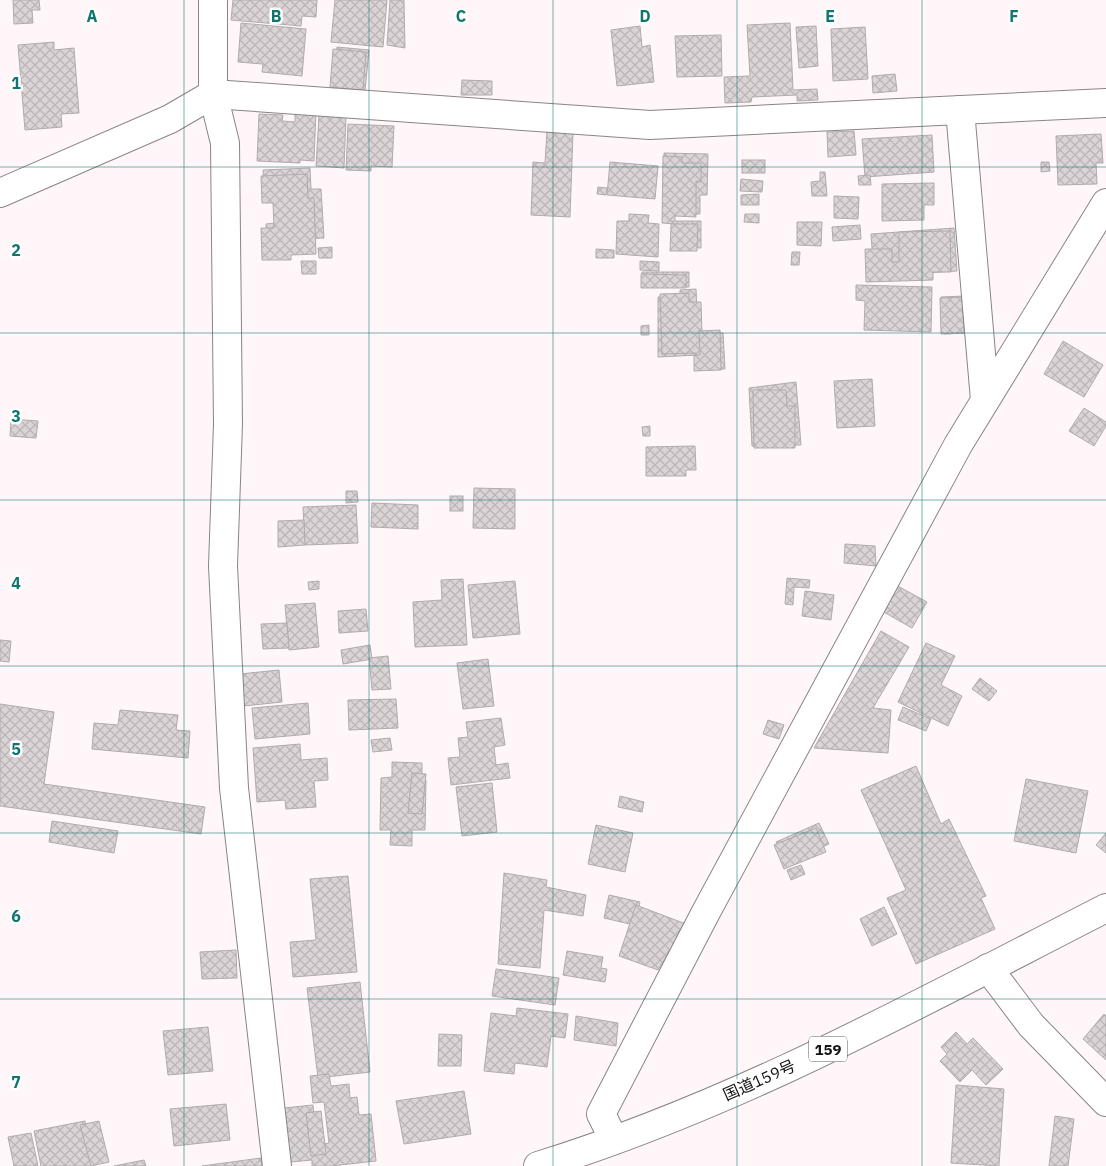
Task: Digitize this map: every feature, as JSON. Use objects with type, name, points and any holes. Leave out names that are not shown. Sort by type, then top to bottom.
[{"type":"main road","points":[[213,0],[213,94],[225,143],[228,424],[223,566],[234,788],[277,1166]]},
{"type":"main road","points":[[0,193],[170,119],[213,94],[650,125],[1106,103]]},
{"type":"main road","points":[[960,110],[986,400]]},
{"type":"main road","points":[[614,1140],[602,1114],[715,895],[953,453],[1106,203]]},
{"type":"main road","name":"国道159号","points":[[548,1164],[686,1112],[839,1044],[1106,908]]},
{"type":"main road","points":[[988,968],[1031,1025],[1106,1102]]},
{"type":"building","points":[[13,0],[39,0],[40,10],[32,10],[33,23],[14,24]]},
{"type":"building","points":[[233,0],[317,0],[316,17],[302,16],[301,26],[231,20]]},
{"type":"building","points":[[335,0],[387,0],[383,47],[331,42]]},
{"type":"building","points":[[390,0],[404,0],[405,48],[387,45]]},
{"type":"building","points":[[241,23],[306,29],[302,76],[262,72],[263,64],[238,62]]},
{"type":"building","points":[[790,23],[793,90],[817,89],[818,100],[797,101],[797,95],[752,97],[751,102],[725,103],[724,77],[750,76],[747,25]]},
{"type":"building","points":[[640,26],[642,47],[650,45],[654,82],[617,86],[611,30]]},
{"type":"building","points":[[816,26],[818,66],[799,68],[796,27]]},
{"type":"building","points":[[865,27],[868,79],[833,81],[831,29]]},
{"type":"building","points":[[721,35],[722,76],[677,77],[675,36]]},
{"type":"building","points":[[54,42],[54,50],[74,48],[79,113],[61,114],[62,127],[25,130],[18,45]]},
{"type":"building","points":[[337,47],[369,50],[365,91],[333,88]]},
{"type":"building","points":[[333,49],[366,52],[363,90],[330,87]]},
{"type":"building","points":[[895,74],[897,91],[873,93],[872,76]]},
{"type":"building","points":[[462,80],[492,81],[492,95],[461,95]]},
{"type":"building","points":[[295,110],[316,111],[314,161],[300,160],[300,163],[257,161],[259,114],[283,115],[282,121],[295,122]]},
{"type":"building","points":[[319,115],[346,116],[344,168],[316,166]]},
{"type":"building","points":[[348,124],[394,126],[392,167],[371,166],[371,171],[346,170]]},
{"type":"building","points":[[547,131],[573,132],[570,217],[531,215],[533,162],[545,163]]},
{"type":"building","points":[[854,131],[856,155],[828,157],[827,132]]},
{"type":"building","points":[[1101,134],[1103,163],[1096,163],[1097,184],[1058,185],[1056,136]]},
{"type":"building","points":[[932,135],[934,172],[865,177],[862,139]]},
{"type":"building","points":[[664,153],[708,154],[707,195],[700,195],[700,214],[674,214],[674,203],[663,203]]},
{"type":"building","points":[[663,156],[682,157],[682,163],[701,163],[701,182],[696,181],[696,217],[675,216],[675,224],[662,223]]},
{"type":"building","points":[[742,160],[765,160],[765,173],[742,173]]},
{"type":"building","points":[[610,162],[658,166],[655,199],[607,195]]},
{"type":"building","points":[[1041,162],[1049,162],[1050,171],[1041,172]]},
{"type":"building","points":[[310,168],[311,189],[321,189],[324,238],[298,239],[299,251],[267,252],[266,224],[276,223],[275,200],[265,201],[263,170]]},
{"type":"building","points":[[820,172],[825,172],[827,196],[812,196],[811,182],[820,181]]},
{"type":"building","points":[[307,174],[308,198],[314,198],[316,254],[291,255],[291,260],[262,260],[261,228],[274,228],[273,203],[262,203],[261,176]]},
{"type":"building","points":[[870,175],[871,185],[859,185],[858,176]]},
{"type":"building","points":[[741,179],[763,181],[762,192],[740,191]]},
{"type":"building","points":[[934,183],[934,205],[924,205],[924,220],[882,221],[882,184]]},
{"type":"building","points":[[598,187],[607,188],[606,195],[597,194]]},
{"type":"building","points":[[759,194],[759,205],[741,205],[741,195]]},
{"type":"building","points":[[834,196],[859,197],[858,219],[834,218]]},
{"type":"building","points":[[629,214],[649,215],[648,223],[659,224],[658,257],[616,254],[617,221],[629,221]]},
{"type":"building","points":[[745,214],[759,214],[759,223],[744,222]]},
{"type":"building","points":[[673,221],[701,221],[701,248],[674,247]]},
{"type":"building","points":[[797,222],[822,222],[821,246],[797,245]]},
{"type":"building","points":[[671,224],[698,224],[697,251],[670,251]]},
{"type":"building","points":[[860,225],[861,239],[833,241],[832,227]]},
{"type":"building","points":[[954,228],[957,271],[874,276],[871,234]]},
{"type":"building","points":[[950,231],[951,272],[933,272],[933,280],[866,282],[865,249],[892,249],[892,262],[899,262],[899,232]]},
{"type":"building","points":[[332,247],[332,258],[319,258],[318,248]]},
{"type":"building","points":[[596,249],[614,250],[614,258],[596,258]]},
{"type":"building","points":[[792,252],[800,252],[799,265],[791,265]]},
{"type":"building","points":[[301,261],[316,261],[316,274],[302,274]]},
{"type":"building","points":[[640,261],[659,262],[659,271],[640,270]]},
{"type":"building","points":[[642,272],[689,272],[689,287],[643,287]]},
{"type":"building","points":[[641,274],[686,275],[686,288],[641,288]]},
{"type":"building","points":[[856,285],[932,287],[931,332],[864,330],[865,301],[856,300]]},
{"type":"building","points":[[696,289],[699,355],[658,357],[658,297],[680,297],[680,290]]},
{"type":"building","points":[[689,293],[689,302],[701,302],[702,333],[723,333],[725,369],[696,370],[696,353],[662,354],[660,294]]},
{"type":"building","points":[[964,296],[967,333],[944,334],[941,297]]},
{"type":"building","points":[[962,297],[964,333],[941,334],[940,298]]},
{"type":"building","points":[[649,325],[649,335],[641,335],[641,326]]},
{"type":"building","points":[[720,330],[721,370],[694,371],[694,355],[700,355],[699,331]]},
{"type":"building","points":[[1063,341],[1103,365],[1084,397],[1044,374]]},
{"type":"building","points":[[872,379],[875,426],[837,428],[834,381]]},
{"type":"building","points":[[796,382],[801,445],[752,446],[749,388]]},
{"type":"building","points":[[753,390],[786,390],[787,406],[795,406],[795,448],[754,448]]},
{"type":"building","points":[[1084,408],[1106,422],[1106,426],[1094,446],[1069,431]]},
{"type":"building","points":[[11,419],[38,421],[36,438],[10,436]]},
{"type":"building","points":[[650,426],[650,436],[643,436],[642,427]]},
{"type":"building","points":[[695,446],[696,470],[686,470],[686,476],[646,476],[646,447]]},
{"type":"building","points":[[474,488],[515,489],[515,529],[473,528]]},
{"type":"building","points":[[346,491],[357,491],[358,502],[346,503]]},
{"type":"building","points":[[450,496],[463,496],[463,511],[450,511]]},
{"type":"building","points":[[372,503],[418,505],[418,529],[371,527]]},
{"type":"building","points":[[356,505],[358,543],[305,545],[303,507]]},
{"type":"building","points":[[304,520],[305,545],[278,547],[278,521]]},
{"type":"building","points":[[845,544],[875,546],[876,566],[844,563]]},
{"type":"building","points":[[787,578],[810,580],[809,588],[794,587],[793,605],[785,604]]},
{"type":"building","points":[[463,579],[467,645],[415,647],[413,602],[442,600],[441,580]]},
{"type":"building","points":[[319,581],[319,589],[309,590],[308,582]]},
{"type":"building","points":[[515,581],[520,634],[473,638],[468,585]]},
{"type":"building","points":[[896,585],[927,602],[912,628],[882,611]]},
{"type":"building","points":[[805,591],[834,595],[831,620],[802,616]]},
{"type":"building","points":[[315,603],[319,647],[289,650],[285,605]]},
{"type":"building","points":[[366,609],[368,631],[339,633],[338,611]]},
{"type":"building","points":[[287,623],[289,648],[263,649],[261,624]]},
{"type":"building","points":[[881,631],[909,647],[873,708],[891,710],[888,753],[814,748]]},
{"type":"building","points":[[0,640],[11,641],[9,662],[0,661]]},
{"type":"building","points":[[926,643],[955,656],[941,685],[962,696],[948,726],[898,702]]},
{"type":"building","points":[[370,645],[372,659],[343,664],[341,650]]},
{"type":"building","points":[[388,656],[391,689],[372,690],[369,658]]},
{"type":"building","points":[[488,659],[494,706],[463,709],[457,663]]},
{"type":"building","points":[[279,670],[282,702],[244,706],[240,674]]},
{"type":"building","points":[[980,678],[997,691],[989,701],[972,689]]},
{"type":"building","points":[[396,699],[398,728],[349,730],[348,700]]},
{"type":"building","points":[[308,703],[310,734],[255,739],[252,708]]},
{"type":"building","points":[[0,704],[54,712],[44,784],[205,807],[201,834],[0,806]]},
{"type":"building","points":[[903,707],[931,719],[926,731],[898,720]]},
{"type":"building","points":[[120,710],[178,715],[176,730],[190,731],[188,758],[92,749],[94,723],[118,725]]},
{"type":"building","points":[[501,718],[505,745],[494,747],[496,765],[508,763],[510,778],[451,785],[448,758],[460,757],[458,738],[468,737],[466,722]]},
{"type":"building","points":[[768,720],[784,725],[779,739],[763,734]]},
{"type":"building","points":[[390,738],[392,750],[373,752],[371,740]]},
{"type":"building","points":[[300,744],[301,760],[327,758],[328,780],[314,781],[316,807],[286,809],[285,800],[257,802],[253,748]]},
{"type":"building","points":[[392,762],[422,763],[422,779],[426,780],[425,830],[412,830],[412,846],[390,845],[391,830],[380,830],[381,778],[392,777]]},
{"type":"building","points":[[916,766],[941,824],[949,819],[986,896],[981,898],[995,929],[916,964],[887,898],[906,890],[861,790]]},
{"type":"building","points":[[412,773],[426,774],[422,814],[408,813]]},
{"type":"building","points":[[1026,779],[1088,791],[1076,853],[1014,841]]},
{"type":"building","points":[[492,783],[497,832],[462,836],[456,787]]},
{"type":"building","points":[[620,796],[644,802],[642,812],[618,807]]},
{"type":"building","points":[[52,821],[118,831],[114,853],[49,842]]},
{"type":"building","points":[[819,823],[829,844],[786,863],[776,842]]},
{"type":"building","points":[[596,825],[633,833],[625,872],[588,864]]},
{"type":"building","points":[[816,828],[826,852],[784,869],[774,845]]},
{"type":"building","points":[[1106,833],[1106,853],[1096,845]]},
{"type":"building","points":[[801,865],[805,874],[791,880],[787,870]]},
{"type":"building","points":[[504,873],[547,880],[546,887],[586,895],[583,916],[544,910],[540,968],[498,964]]},
{"type":"building","points":[[348,876],[357,972],[293,977],[290,942],[316,940],[310,879]]},
{"type":"building","points":[[609,895],[640,902],[634,925],[604,918]]},
{"type":"building","points":[[636,905],[686,924],[658,970],[619,956]]},
{"type":"building","points":[[884,907],[897,934],[872,946],[860,919]]},
{"type":"building","points":[[236,950],[237,978],[202,979],[200,952]]},
{"type":"building","points":[[567,951],[603,957],[601,968],[607,969],[605,982],[563,975]]},
{"type":"building","points":[[496,969],[559,978],[555,1005],[492,996]]},
{"type":"building","points":[[360,982],[370,1072],[318,1078],[307,988]]},
{"type":"building","points":[[517,1008],[568,1014],[565,1038],[551,1036],[547,1067],[515,1063],[514,1074],[484,1071],[491,1013],[516,1016]]},
{"type":"building","points":[[1104,1014],[1106,1016],[1106,1060],[1083,1039]]},
{"type":"building","points":[[576,1016],[618,1023],[616,1046],[574,1040]]},
{"type":"building","points":[[208,1027],[213,1071],[168,1075],[163,1031]]},
{"type":"building","points":[[956,1032],[967,1044],[973,1038],[1003,1069],[986,1085],[972,1070],[960,1082],[940,1061],[947,1054],[941,1047]]},
{"type":"building","points":[[439,1034],[462,1035],[461,1066],[438,1066]]},
{"type":"building","points":[[329,1074],[331,1086],[349,1084],[350,1098],[357,1097],[359,1115],[371,1114],[376,1161],[331,1166],[312,1166],[312,1160],[290,1162],[284,1108],[313,1105],[317,1145],[329,1143],[324,1102],[313,1103],[310,1076]]},
{"type":"building","points":[[956,1085],[1004,1089],[999,1166],[951,1163]]},
{"type":"building","points":[[464,1091],[471,1134],[404,1144],[396,1101]]},
{"type":"building","points":[[226,1104],[230,1140],[174,1146],[170,1109]]},
{"type":"building","points":[[321,1111],[326,1154],[311,1156],[306,1113]]},
{"type":"building","points":[[1055,1116],[1074,1119],[1068,1166],[1049,1166]]},
{"type":"building","points":[[85,1121],[94,1166],[41,1166],[34,1131]]},
{"type":"building","points":[[99,1121],[109,1162],[91,1166],[80,1125]]},
{"type":"building","points":[[31,1133],[38,1166],[14,1166],[8,1137]]},
{"type":"building","points":[[261,1158],[262,1166],[202,1166]]},
{"type":"building","points":[[144,1160],[146,1166],[114,1166]]}]
